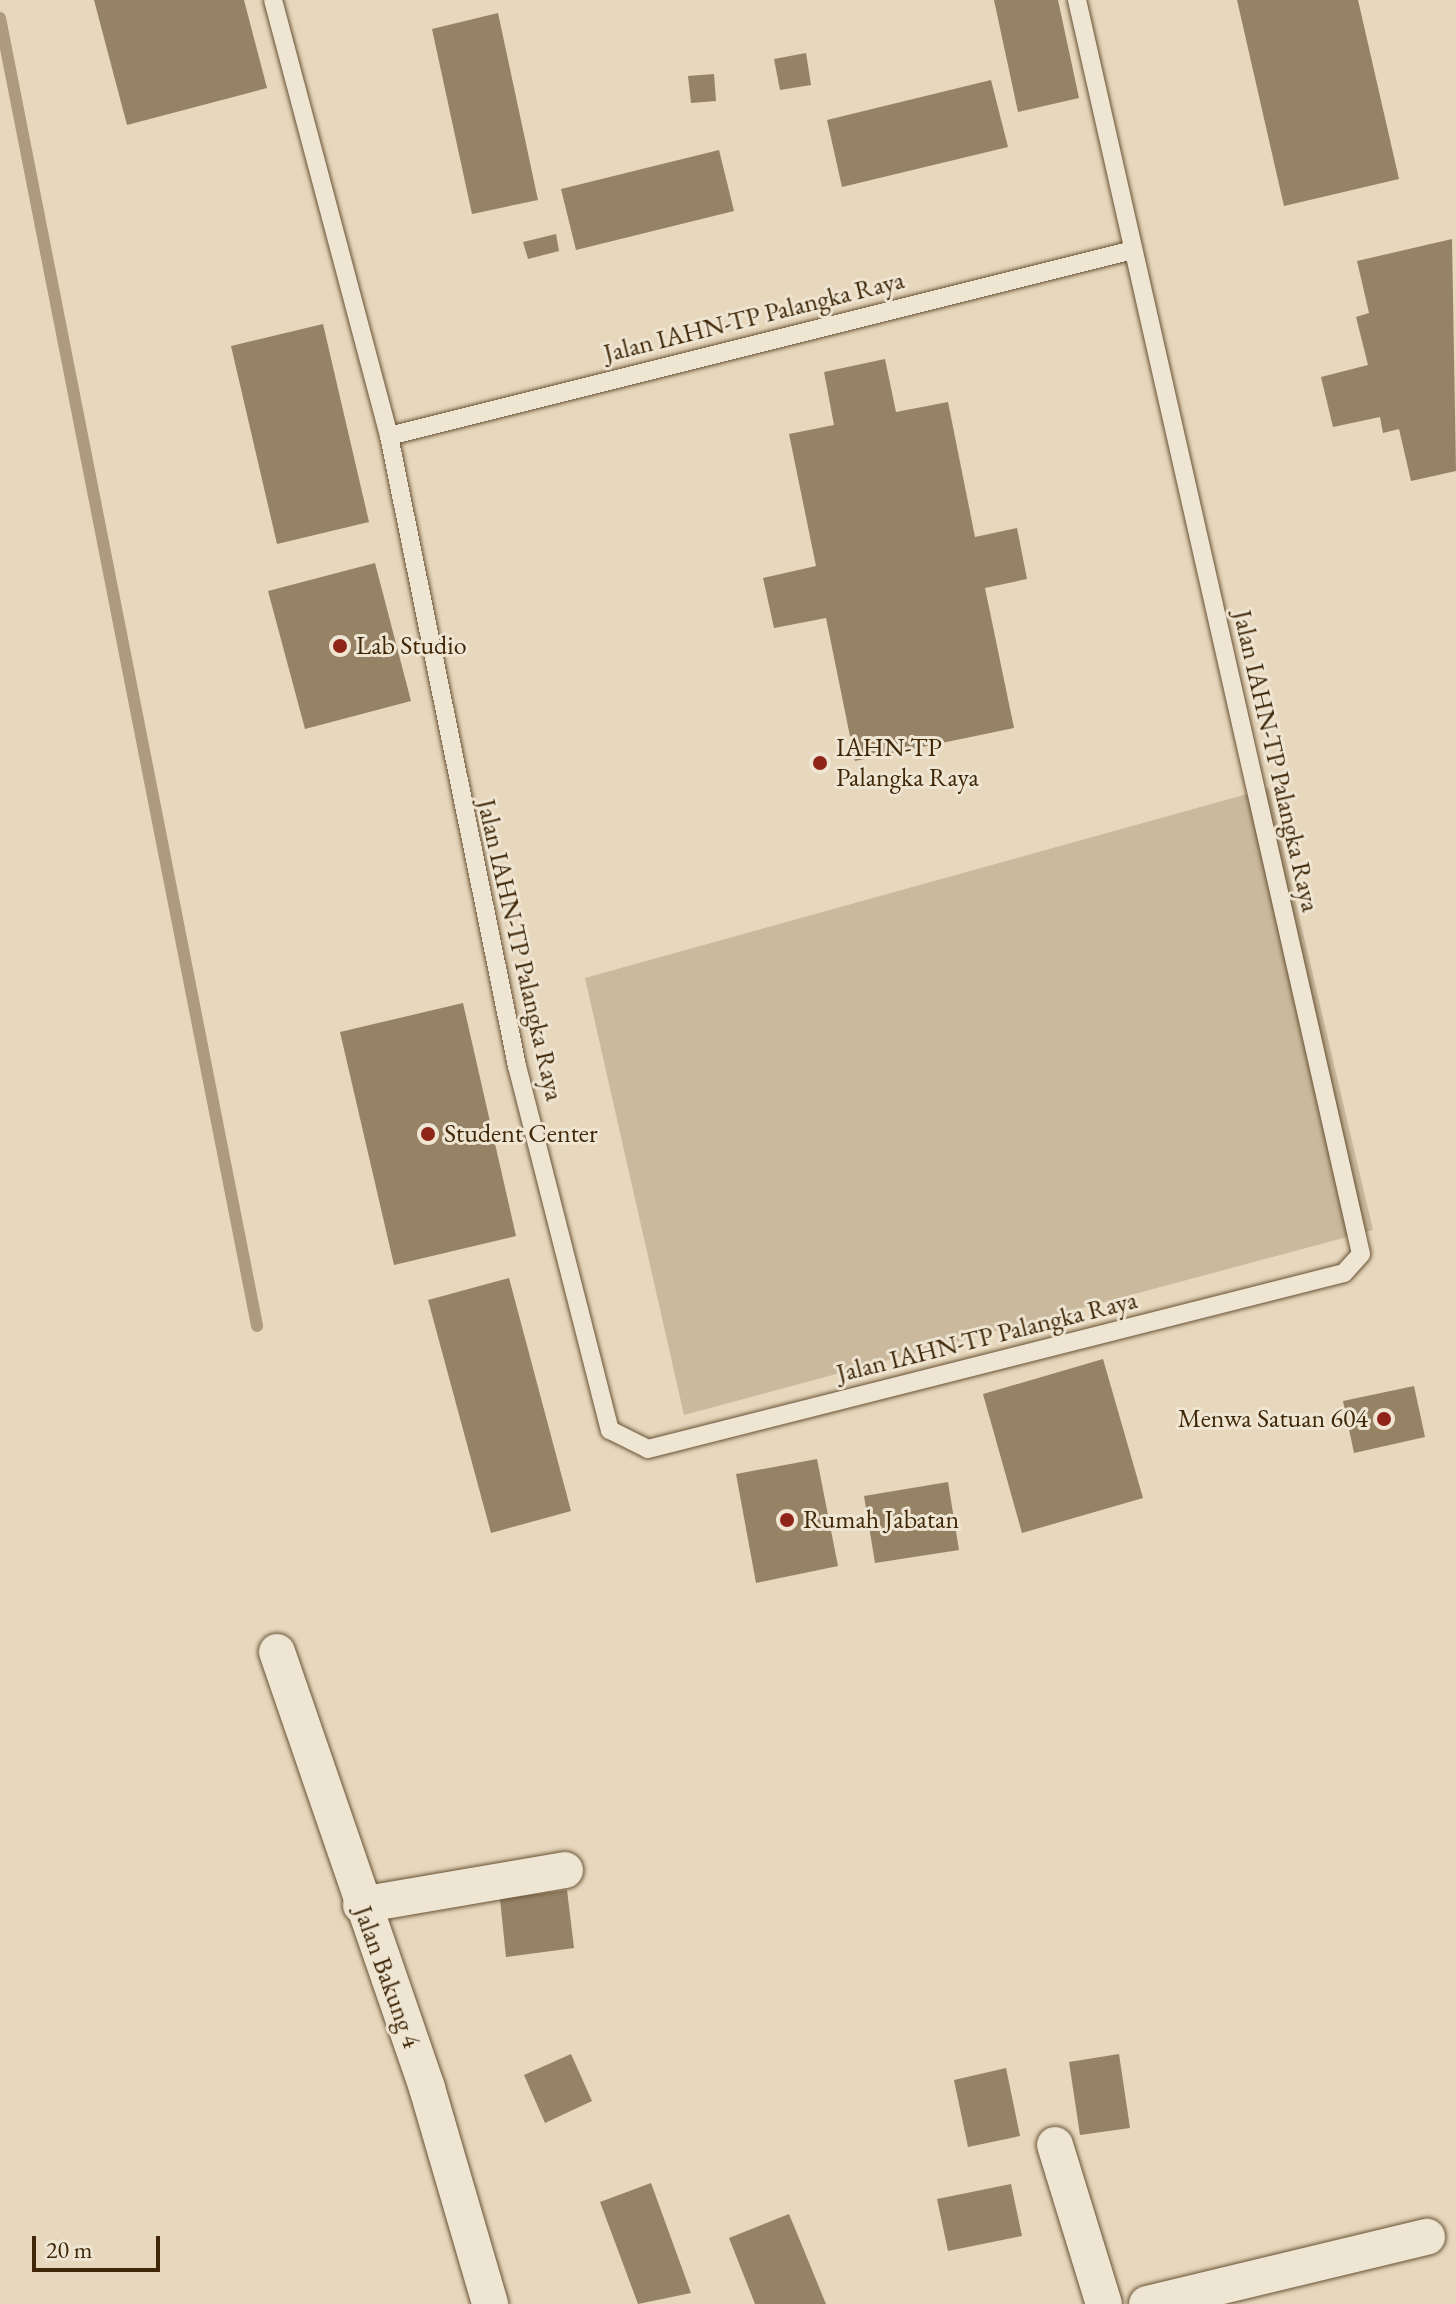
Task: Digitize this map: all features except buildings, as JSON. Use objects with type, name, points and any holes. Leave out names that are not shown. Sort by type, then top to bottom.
[{"type":"street","name":"Jalan Bakung 4","points":[[277,1652],[361,1905],[427,2088],[490,2304]]},
{"type":"street","points":[[361,1905],[565,1870]]},
{"type":"street","points":[[1055,2145],[1104,2304]]},
{"type":"street","points":[[1147,2304],[1427,2237]]},
{"type":"lane","name":"Jalan IAHN-TP Palangka Raya","points":[[273,0],[389,436],[517,1066],[610,1430],[648,1449],[1344,1273],[1361,1254],[1077,0]]},
{"type":"lane","name":"Jalan IAHN-TP Palangka Raya","points":[[389,436],[1133,250]]},
{"type":"shaded area","points":[[1269,788],[1373,1230],[684,1415],[585,978]]},
{"type":"waterway","points":[[0,18],[257,1326]]},
{"type":"place","name":"Lab Studio","points":[[340,646]]},
{"type":"place","name":"IAHN-TP Palangka Raya","points":[[820,763]]},
{"type":"place","name":"Student Center","points":[[428,1134]]},
{"type":"place","name":"Menwa Satuan 604","points":[[1384,1419]]},
{"type":"place","name":"Rumah Jabatan","points":[[787,1520]]}]
